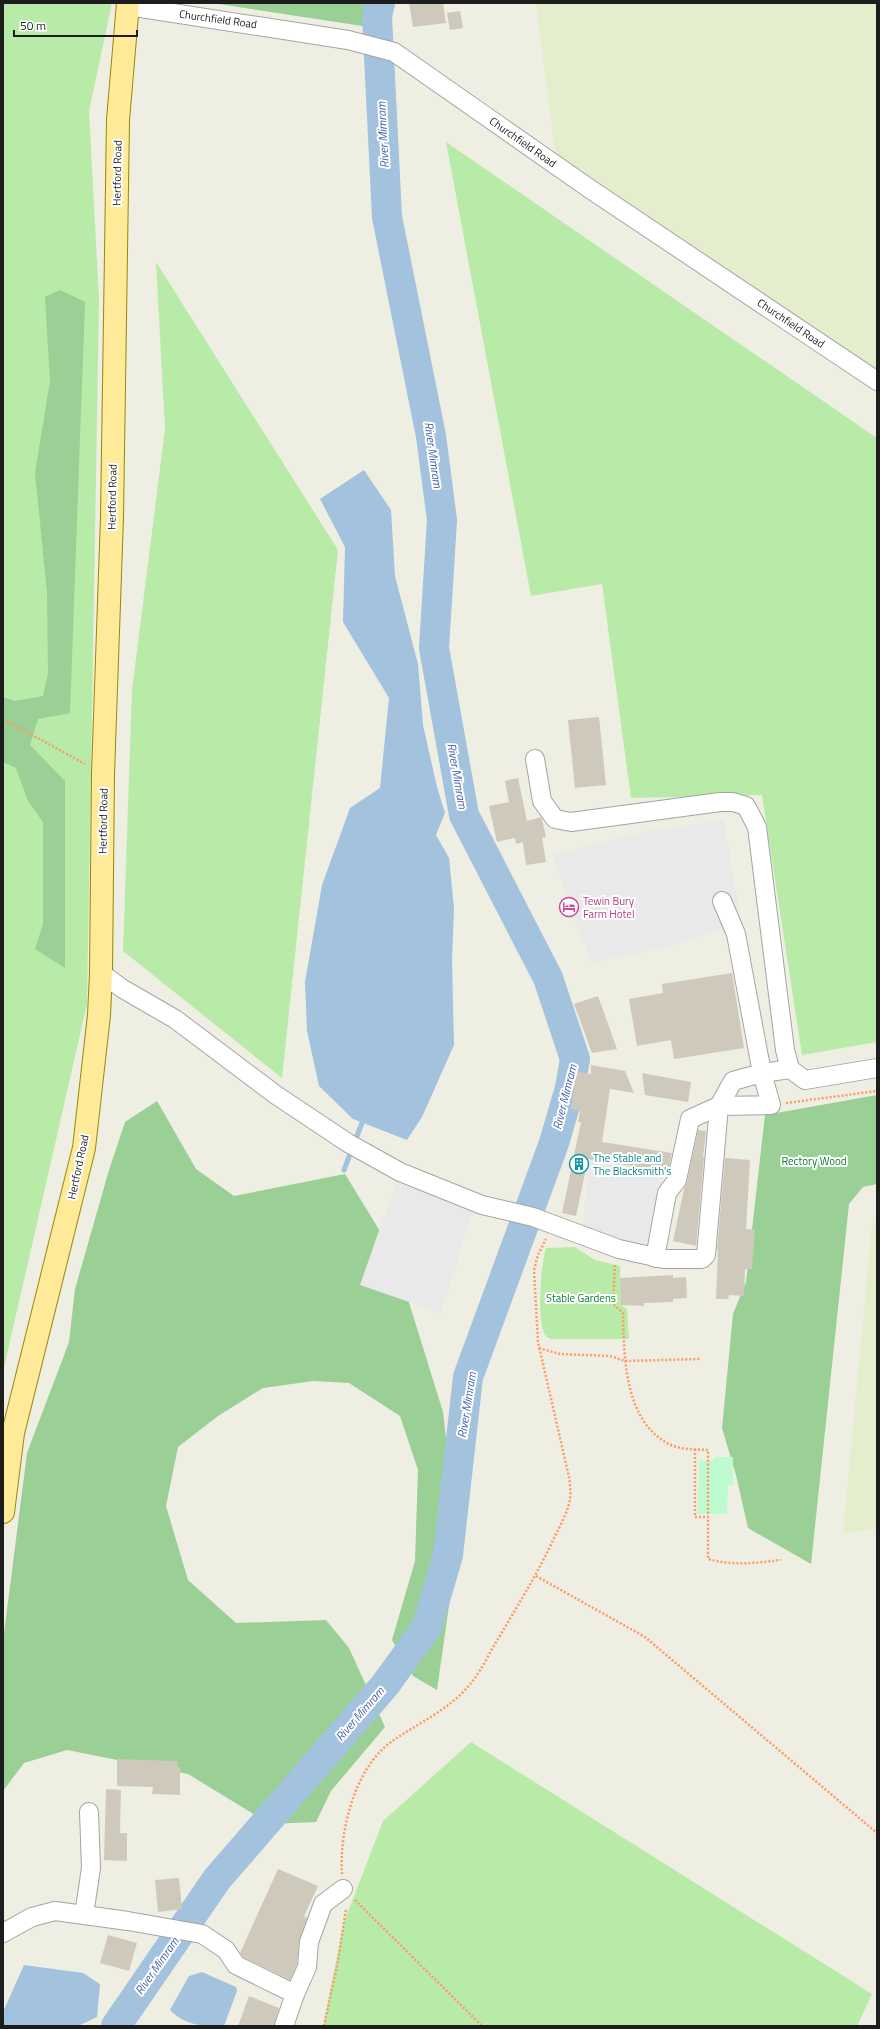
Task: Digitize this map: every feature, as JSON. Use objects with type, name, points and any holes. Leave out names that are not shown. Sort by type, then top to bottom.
[{"type":"main road","name":"Hertford Road","points":[[3,1512],[12,1433],[84,1148],[99,1015],[101,973],[103,774],[112,516],[118,120],[128,5]]},
{"type":"street","name":"Churchfield Road","points":[[128,5],[348,40],[394,52],[590,189],[877,381]]},
{"type":"street","points":[[535,759],[542,801],[555,819],[571,822],[720,802],[734,802],[746,806],[756,827],[785,1050],[790,1069],[805,1080],[877,1068]]},
{"type":"street","points":[[656,1258],[668,1193],[677,1180],[690,1119],[719,1106],[771,1105],[762,1073],[736,934],[722,901]]},
{"type":"street","points":[[101,973],[123,989],[175,1019],[276,1095],[353,1146],[400,1172],[482,1205],[525,1215],[619,1249],[656,1258],[702,1258],[706,1255],[719,1106],[733,1081],[762,1073],[790,1069]]},
{"type":"street","points":[[84,1915],[91,1868],[89,1812]]},
{"type":"street","points":[[284,2026],[307,1967],[309,1942],[323,1904],[343,1888]]},
{"type":"street","points":[[3,1933],[32,1917],[55,1911],[202,1934],[226,1950],[236,1965],[296,1994]]},
{"type":"path","points":[[3,720],[103,774]]},
{"type":"path","points":[[771,1105],[877,1091]]},
{"type":"path","points":[[324,2026],[338,1960],[346,1907],[343,1888],[343,1842],[356,1789],[376,1757],[390,1743],[448,1705],[471,1683],[536,1576],[560,1525],[570,1498],[569,1477],[539,1348],[535,1314],[534,1270],[538,1255],[553,1226]]},
{"type":"path","points":[[619,1249],[613,1272],[613,1304],[623,1313],[625,1361],[628,1381],[634,1398],[650,1428],[660,1438],[672,1445],[708,1450],[708,1559],[722,1563],[738,1564],[781,1560]]},
{"type":"path","points":[[539,1348],[560,1354],[610,1356],[625,1361],[701,1359]]},
{"type":"path","points":[[695,1449],[695,1517],[708,1518]]},
{"type":"path","points":[[536,1576],[645,1637],[877,1833]]},
{"type":"path","points":[[343,1888],[482,2026]]},
{"type":"green space","points":[[3,3],[112,3],[89,111],[99,299],[87,1004],[3,1372]]},
{"type":"green space","points":[[212,3],[388,3],[382,29]]},
{"type":"green space","points":[[536,3],[877,3],[877,381],[557,166]]},
{"type":"green space","points":[[446,142],[877,438],[877,1042],[802,1055],[762,795],[631,798],[602,584],[531,596]]},
{"type":"green space","points":[[156,262],[338,550],[282,1078],[123,951],[132,690],[165,429]]},
{"type":"green space","points":[[60,290],[85,302],[70,713],[38,719],[30,745],[65,781],[65,968],[35,949],[43,924],[43,822],[28,801],[16,768],[3,762],[3,697],[14,701],[43,696],[48,673],[47,593],[35,473],[50,381],[45,297]]},
{"type":"green space","name":"Rectory Wood","points":[[877,1095],[877,1184],[863,1187],[849,1204],[811,1564],[748,1528],[736,1475],[722,1428],[733,1314],[746,1282],[765,1115]]},
{"type":"green space","points":[[157,1101],[196,1169],[234,1196],[345,1174],[394,1254],[443,1412],[458,1542],[437,1690],[413,1676],[392,1640],[415,1561],[418,1470],[400,1416],[349,1383],[313,1381],[263,1388],[218,1416],[178,1447],[166,1506],[188,1580],[236,1623],[326,1620],[349,1648],[385,1727],[331,1791],[316,1822],[270,1824],[188,1774],[67,1750],[24,1763],[3,1791],[3,1641],[27,1453],[69,1342],[75,1289],[109,1170],[125,1122]]},
{"type":"green space","points":[[877,1223],[877,1529],[843,1533],[872,1225]]},
{"type":"green space","name":"Stable Gardens","points":[[575,1247],[595,1260],[620,1266],[621,1305],[627,1309],[629,1339],[551,1339],[546,1336],[541,1320],[540,1293],[542,1266],[546,1248]]},
{"type":"green space","points":[[716,1457],[733,1457],[733,1485],[728,1485],[727,1514],[698,1514],[699,1460],[712,1461]]},
{"type":"green space","points":[[471,1742],[872,1994],[857,2026],[323,2026],[344,1922],[383,1821]]},
{"type":"shaded area","points":[[724,820],[739,910],[719,930],[657,949],[591,963],[552,855],[647,831]]},
{"type":"shaded area","points":[[590,1158],[663,1174],[650,1247],[582,1230]]},
{"type":"shaded area","points":[[396,1182],[473,1210],[441,1313],[360,1285]]},
{"type":"water","points":[[364,470],[391,510],[395,576],[418,664],[423,725],[437,787],[445,813],[436,835],[449,858],[454,908],[452,961],[454,1045],[422,1117],[407,1140],[353,1119],[319,1086],[307,1031],[305,982],[322,885],[350,808],[380,788],[389,698],[343,622],[345,547],[320,499]]},
{"type":"water","points":[[24,1965],[83,1973],[100,1984],[97,2017],[78,2026],[3,2026],[3,2012]]},
{"type":"water","points":[[202,1972],[236,1987],[237,1991],[224,2026],[209,2026],[188,2022],[170,2010],[189,1976]]},
{"type":"building","points":[[409,3],[443,3],[446,23],[413,27]]},
{"type":"building","points":[[460,11],[463,28],[450,30],[447,13]]},
{"type":"building","points":[[599,717],[606,785],[575,788],[568,720]]},
{"type":"building","points":[[518,778],[527,821],[541,817],[542,820],[546,837],[542,838],[546,862],[526,865],[523,842],[516,844],[515,838],[497,842],[489,806],[509,802],[505,781]]},
{"type":"building","points":[[732,973],[744,1048],[674,1059],[671,1040],[637,1046],[629,999],[663,993],[662,984]]},
{"type":"building","points":[[598,996],[617,1049],[592,1053],[574,1004]]},
{"type":"building","points":[[591,1065],[625,1071],[634,1093],[610,1089],[602,1142],[672,1153],[668,1172],[588,1159],[576,1216],[562,1213],[581,1122],[578,1122],[580,1111],[571,1109],[574,1088],[565,1086],[567,1070],[591,1074]]},
{"type":"building","points":[[642,1073],[691,1082],[688,1102],[645,1095]]},
{"type":"building","points":[[698,1130],[706,1131],[696,1246],[673,1241]]},
{"type":"building","points":[[725,1158],[750,1160],[746,1229],[755,1230],[752,1269],[745,1269],[744,1296],[729,1295],[728,1299],[716,1299],[717,1250]]},
{"type":"building","points":[[673,1275],[673,1278],[686,1277],[687,1298],[673,1299],[673,1302],[644,1303],[644,1306],[621,1305],[620,1278]]},
{"type":"building","points":[[117,1759],[178,1761],[178,1767],[180,1768],[180,1795],[152,1794],[153,1787],[117,1786]]},
{"type":"building","points":[[106,1789],[121,1790],[120,1833],[127,1833],[127,1861],[104,1860]]},
{"type":"building","points":[[278,1869],[318,1886],[304,1916],[307,1918],[299,1941],[297,1964],[290,1980],[243,1957],[240,1953]]},
{"type":"building","points":[[179,1878],[182,1909],[158,1912],[155,1880]]},
{"type":"building","points":[[108,1935],[137,1943],[129,1971],[100,1963]]},
{"type":"building","points":[[249,1996],[279,2008],[274,2026],[238,2026]]},
{"type":"waterway","name":"River Mimram","points":[[116,2026],[217,1879],[385,1685],[427,1627],[448,1555],[468,1377],[554,1143],[570,1088],[575,1059],[548,978],[464,815],[434,648],[442,520],[431,436],[387,217],[377,16],[380,3]]},
{"type":"waterway","points":[[344,1170],[362,1123]]},
{"type":"place","name":"Tewin Bury Farm Hotel","points":[[569,907]]},
{"type":"place","name":"The Stable and The Blacksmith's","points":[[579,1164]]}]
